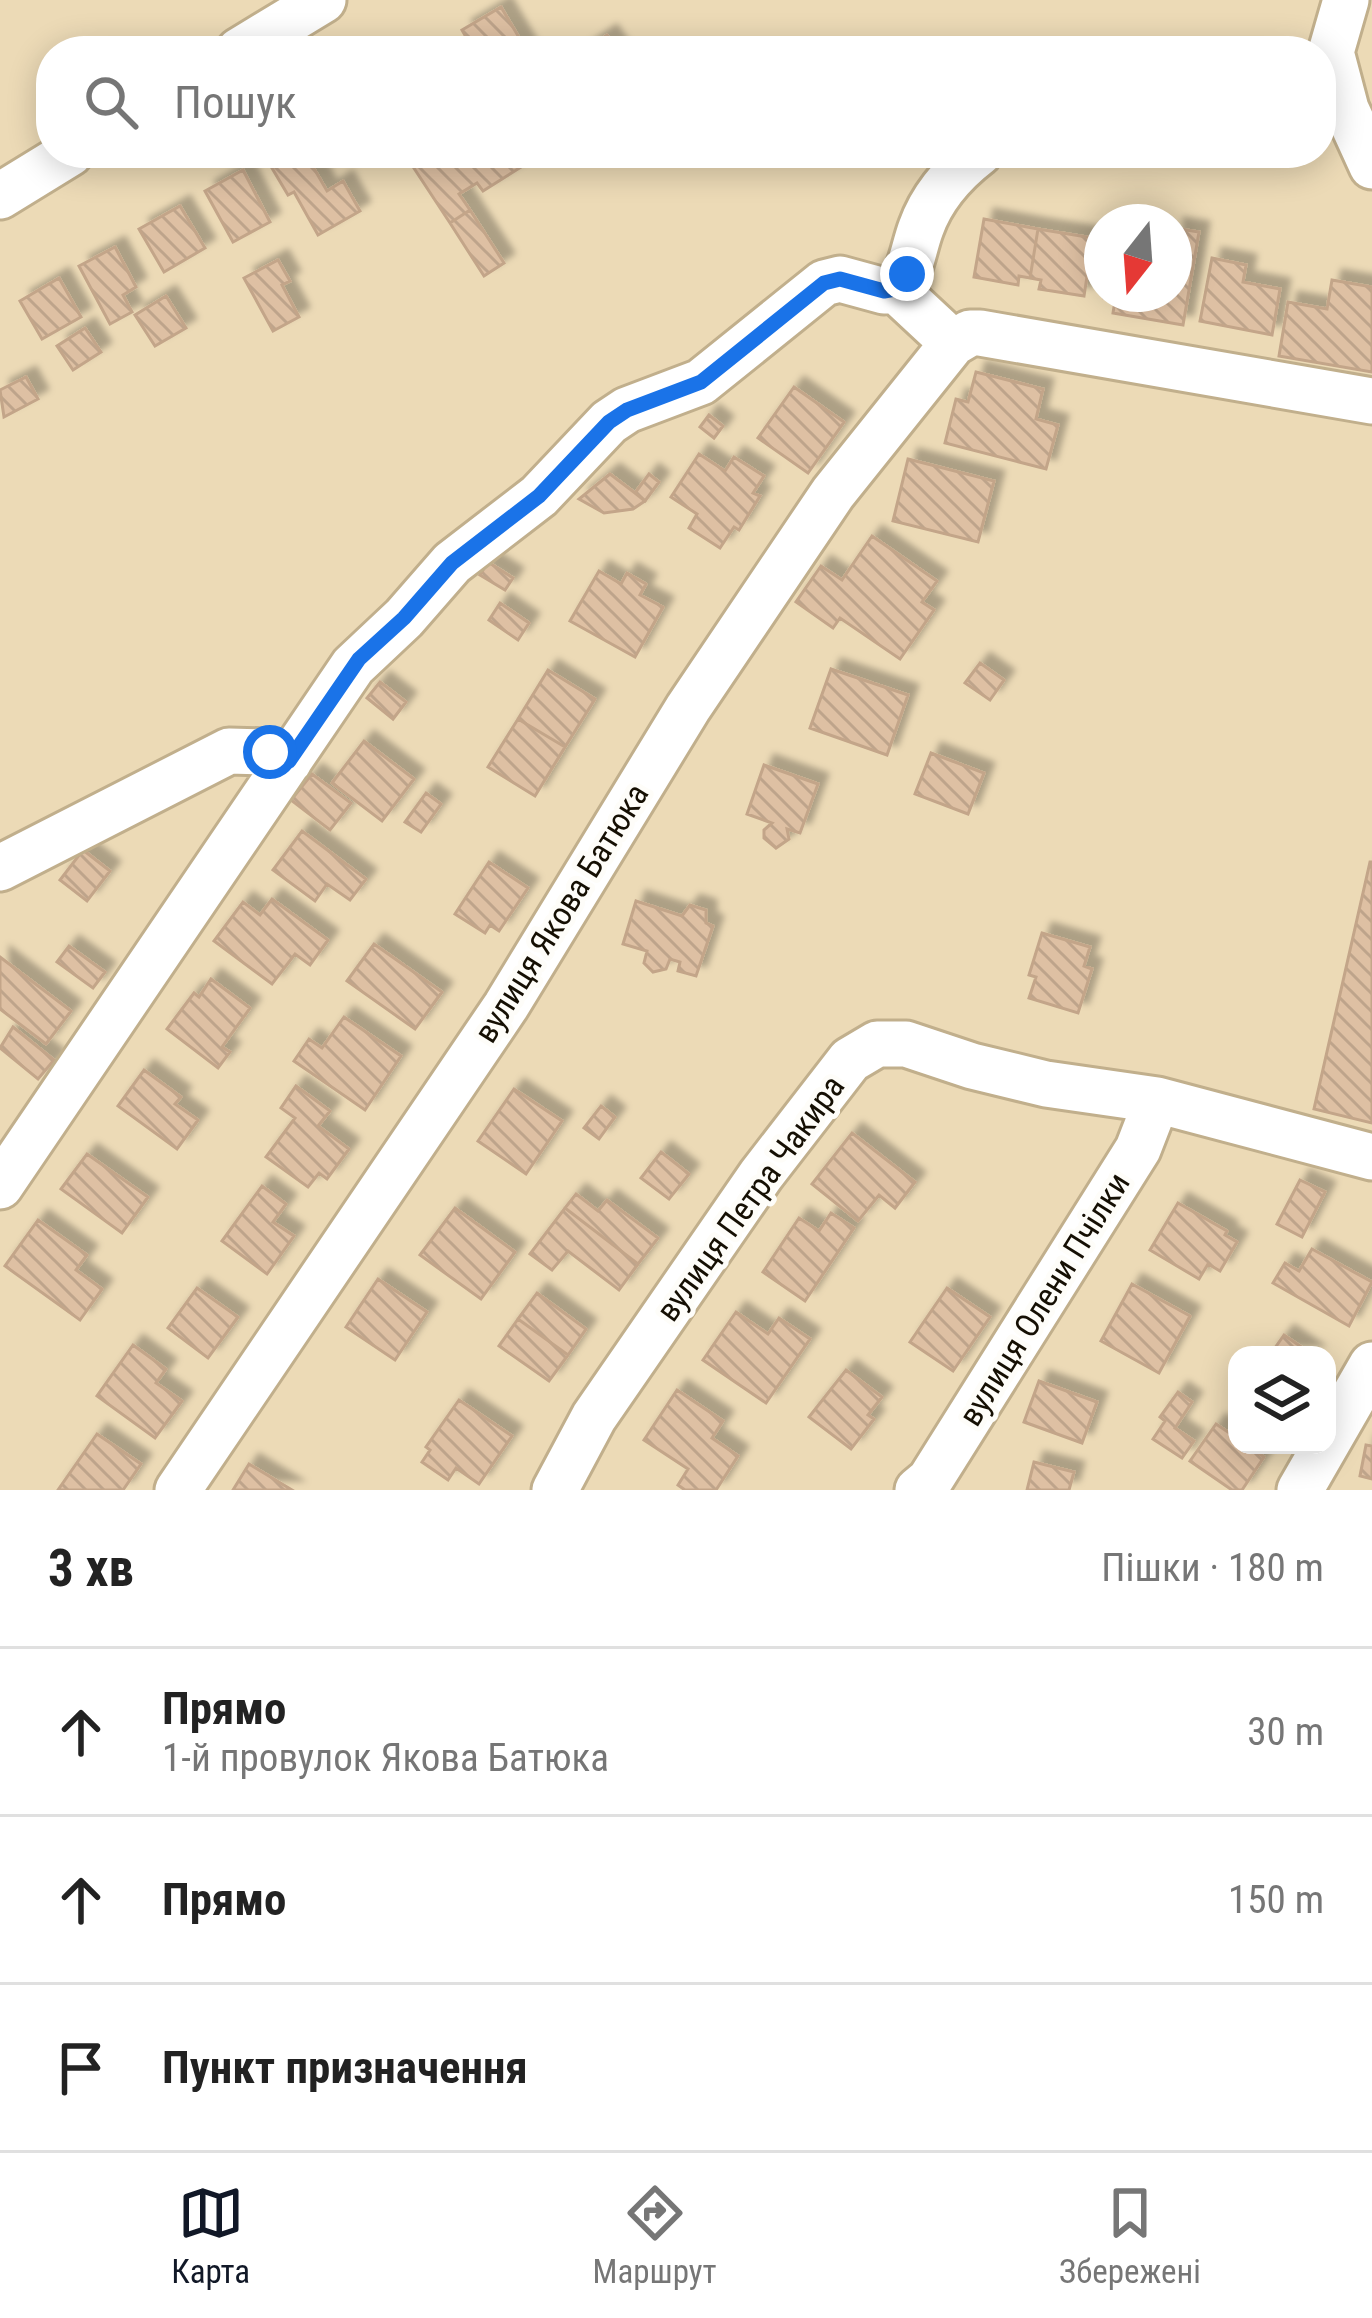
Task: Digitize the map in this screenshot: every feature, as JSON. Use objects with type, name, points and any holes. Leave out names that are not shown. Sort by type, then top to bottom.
[{"type":"street","points":[[264,36],[323,0]]},
{"type":"street","points":[[1332,36],[1346,0]]},
{"type":"street","points":[[1336,81],[1372,166]]},
{"type":"street","points":[[0,196],[46,168]]},
{"type":"street","points":[[0,1186],[353,666],[452,563],[539,496],[609,422],[627,410],[701,382],[824,283],[840,279],[884,291],[895,289],[907,274],[934,201],[962,168]]},
{"type":"street","points":[[895,289],[952,343],[980,333],[1372,401]]},
{"type":"street","name":"вулиця Якова Батюка","points":[[178,1490],[506,1006],[688,708],[833,494],[952,343]]},
{"type":"street","points":[[0,868],[229,751],[270,752],[289,761]]},
{"type":"street","name":"вулиця Петра Чакира","points":[[555,1490],[594,1417],[761,1175],[862,1050],[877,1044],[906,1044],[1009,1076],[1156,1100],[1372,1157]]},
{"type":"street","name":"вулиця Олени Пчілки","points":[[917,1490],[939,1466],[1138,1149],[1156,1100]]},
{"type":"street","points":[[1300,1490],[1372,1366]]},
{"type":"building","points":[[501,7],[518,36],[465,36],[462,30]]},
{"type":"building","points":[[272,168],[314,168],[327,191],[343,181],[360,211],[318,235],[294,192],[288,195]]},
{"type":"building","points":[[414,168],[519,168],[483,191],[477,183],[459,194],[470,210],[450,223]]},
{"type":"building","points":[[243,170],[270,222],[233,242],[205,191]]},
{"type":"building","points":[[180,206],[205,248],[164,272],[139,229]]},
{"type":"building","points":[[470,210],[504,263],[484,276],[450,223]]},
{"type":"building","points":[[984,219],[1038,229],[1030,278],[1019,276],[1018,285],[974,277]]},
{"type":"building","points":[[1038,229],[1084,237],[1084,296],[1039,289],[1041,280],[1030,278]]},
{"type":"building","points":[[1192,231],[1199,232],[1192,273]]},
{"type":"building","points":[[115,247],[136,287],[123,295],[132,312],[110,324],[79,266]]},
{"type":"building","points":[[1212,258],[1246,265],[1243,282],[1280,289],[1272,335],[1200,321]]},
{"type":"building","points":[[278,260],[290,281],[282,285],[299,317],[273,331],[244,278]]},
{"type":"building","points":[[59,278],[81,317],[42,339],[20,301]]},
{"type":"building","points":[[1332,280],[1372,287],[1372,372],[1279,356],[1288,302],[1327,309]]},
{"type":"building","points":[[166,296],[186,328],[155,346],[135,315]]},
{"type":"building","points":[[1113,312],[1185,312],[1183,325]]},
{"type":"building","points":[[85,328],[101,352],[73,370],[57,346]]},
{"type":"building","points":[[976,372],[1043,389],[1036,419],[1058,425],[1046,469],[945,443],[956,399],[968,402]]},
{"type":"building","points":[[26,377],[38,399],[4,417],[0,390]]},
{"type":"building","points":[[794,387],[844,422],[808,473],[758,438]]},
{"type":"building","points":[[709,415],[723,426],[714,438],[700,427]]},
{"type":"building","points":[[699,454],[725,471],[734,457],[764,476],[753,493],[760,496],[739,530],[734,527],[720,548],[689,528],[697,514],[671,497]]},
{"type":"building","points":[[908,459],[994,481],[978,542],[893,521]]},
{"type":"building","points":[[610,474],[645,501],[633,509],[604,513],[579,499]]},
{"type":"building","points":[[649,474],[659,482],[645,501],[635,493]]},
{"type":"building","points":[[872,536],[937,581],[922,602],[934,610],[900,659],[840,618],[833,628],[796,602],[821,566],[842,580]]},
{"type":"building","points":[[488,562],[513,578],[505,590],[480,575]]},
{"type":"building","points":[[599,571],[621,584],[627,573],[646,584],[640,595],[663,607],[635,657],[570,621]]},
{"type":"building","points":[[500,603],[529,623],[518,640],[489,620]]},
{"type":"building","points":[[980,663],[1004,680],[990,700],[965,683]]},
{"type":"building","points":[[831,669],[908,695],[887,755],[810,728]]},
{"type":"building","points":[[548,670],[595,699],[565,747],[518,719]]},
{"type":"building","points":[[380,682],[406,702],[393,719],[367,698]]},
{"type":"building","points":[[518,719],[565,747],[535,796],[488,767]]},
{"type":"building","points":[[364,741],[414,779],[382,821],[332,783]]},
{"type":"building","points":[[931,753],[984,773],[968,814],[915,794]]},
{"type":"building","points":[[764,765],[818,784],[800,833],[787,829],[789,839],[776,848],[764,838],[764,830],[772,823],[747,814]]},
{"type":"building","points":[[312,774],[351,803],[330,830],[291,800]]},
{"type":"building","points":[[426,793],[441,804],[421,832],[405,822]]},
{"type":"building","points":[[302,831],[366,879],[350,900],[327,884],[315,901],[273,870]]},
{"type":"building","points":[[83,850],[110,871],[87,901],[60,880]]},
{"type":"building","points":[[489,862],[528,888],[499,931],[490,925],[485,933],[455,914]]},
{"type":"building","points":[[1372,862],[1372,1123],[1314,1109]]},
{"type":"building","points":[[272,899],[328,940],[310,965],[295,954],[272,984],[214,941],[243,902],[260,915]]},
{"type":"building","points":[[636,901],[682,916],[690,905],[706,910],[706,923],[713,926],[696,976],[678,971],[680,962],[670,959],[666,969],[653,972],[644,963],[647,951],[623,944]]},
{"type":"building","points":[[1042,933],[1090,947],[1084,966],[1092,969],[1078,1013],[1029,998],[1036,977],[1029,975]]},
{"type":"building","points":[[374,944],[442,992],[415,1029],[347,981]]},
{"type":"building","points":[[69,946],[105,972],[93,988],[57,962]]},
{"type":"building","points":[[0,957],[71,1011],[46,1044],[0,1009]]},
{"type":"building","points":[[211,979],[250,1008],[222,1047],[230,1052],[218,1068],[167,1029]]},
{"type":"building","points":[[344,1017],[401,1056],[365,1110],[294,1061],[309,1039],[322,1048]]},
{"type":"building","points":[[13,1027],[54,1060],[38,1079],[0,1048]]},
{"type":"building","points":[[144,1070],[181,1097],[175,1104],[198,1120],[177,1149],[118,1106]]},
{"type":"building","points":[[296,1086],[330,1111],[318,1126],[349,1149],[327,1179],[319,1173],[308,1187],[266,1157],[295,1118],[281,1108]]},
{"type":"building","points":[[514,1089],[562,1121],[526,1174],[478,1141]]},
{"type":"building","points":[[601,1106],[615,1117],[599,1139],[584,1128]]},
{"type":"building","points":[[852,1133],[915,1182],[895,1208],[879,1195],[858,1221],[812,1184]]},
{"type":"building","points":[[661,1152],[689,1174],[669,1199],[641,1178]]},
{"type":"building","points":[[87,1154],[148,1197],[122,1233],[61,1189]]},
{"type":"building","points":[[1300,1180],[1325,1192],[1302,1237],[1277,1224]]},
{"type":"building","points":[[262,1186],[286,1204],[273,1222],[294,1236],[267,1274],[222,1241]]},
{"type":"building","points":[[576,1194],[598,1211],[607,1200],[658,1238],[638,1264],[565,1208]]},
{"type":"building","points":[[1178,1203],[1227,1231],[1225,1235],[1237,1242],[1220,1271],[1208,1264],[1199,1279],[1150,1250]]},
{"type":"building","points":[[455,1208],[515,1252],[481,1299],[420,1255]]},
{"type":"building","points":[[565,1208],[638,1264],[619,1290],[568,1251],[552,1270],[530,1254]]},
{"type":"building","points":[[831,1213],[854,1228],[805,1301],[763,1272],[799,1218],[819,1231]]},
{"type":"building","points":[[38,1220],[87,1255],[76,1270],[102,1289],[80,1320],[5,1266]]},
{"type":"building","points":[[1312,1249],[1372,1282],[1349,1326],[1273,1283],[1285,1263],[1299,1271]]},
{"type":"building","points":[[378,1279],[427,1312],[395,1360],[346,1327]]},
{"type":"building","points":[[1132,1284],[1190,1316],[1159,1373],[1101,1341]]},
{"type":"building","points":[[197,1288],[238,1317],[208,1358],[168,1328]]},
{"type":"building","points":[[947,1288],[990,1317],[953,1371],[910,1342]]},
{"type":"building","points":[[537,1293],[586,1329],[568,1355],[518,1319]]},
{"type":"building","points":[[736,1312],[768,1334],[779,1318],[810,1339],[766,1403],[703,1360]]},
{"type":"building","points":[[518,1319],[568,1355],[549,1381],[499,1346]]},
{"type":"building","points":[[1284,1335],[1300,1346],[1276,1346]]},
{"type":"building","points":[[133,1345],[166,1369],[156,1383],[182,1401],[155,1438],[97,1396]]},
{"type":"building","points":[[846,1370],[882,1397],[868,1415],[874,1419],[851,1449],[809,1417]]},
{"type":"building","points":[[1039,1381],[1097,1402],[1082,1443],[1024,1422]]},
{"type":"building","points":[[677,1390],[723,1421],[712,1438],[738,1456],[716,1490],[685,1490],[678,1485],[688,1469],[644,1440]]},
{"type":"building","points":[[1178,1392],[1192,1402],[1175,1428],[1194,1441],[1182,1458],[1153,1439],[1165,1421],[1160,1417]]},
{"type":"building","points":[[459,1400],[512,1436],[479,1484],[456,1468],[448,1480],[422,1462],[430,1450],[426,1447]]},
{"type":"building","points":[[1216,1424],[1228,1432],[1228,1454],[1264,1457],[1242,1490],[1232,1490],[1190,1461]]},
{"type":"building","points":[[97,1434],[141,1464],[123,1490],[58,1490]]},
{"type":"building","points":[[1366,1445],[1372,1446],[1372,1479],[1360,1476]]},
{"type":"building","points":[[1034,1462],[1074,1472],[1069,1490],[1027,1490]]},
{"type":"building","points":[[249,1464],[292,1490],[233,1490]]},
{"type":"route","points":[[270,752],[289,761],[359,659],[404,618],[452,563],[539,496],[609,422],[627,410],[701,382],[824,283],[856,280],[884,291],[895,289],[907,274]]}]
